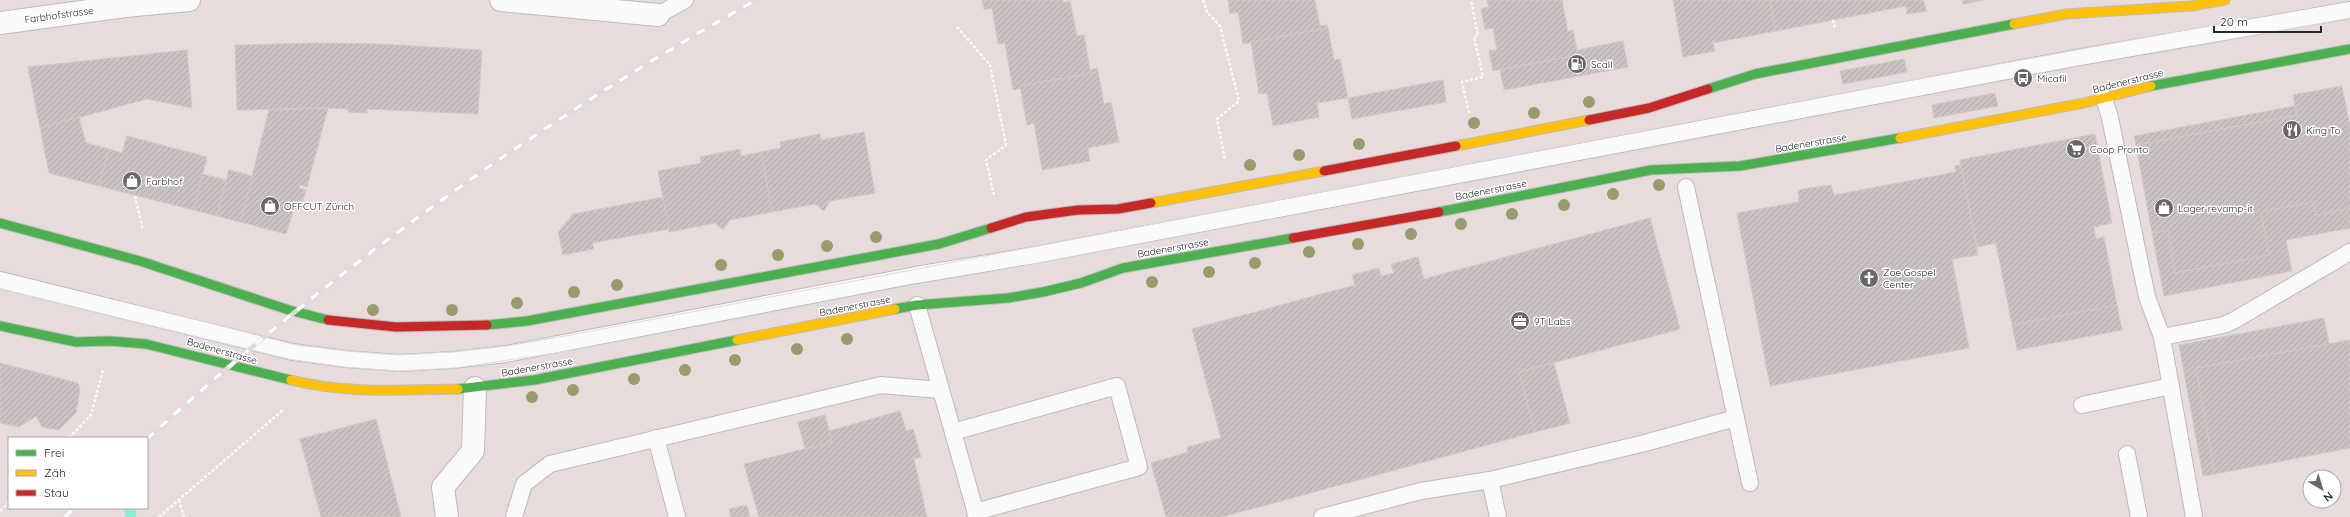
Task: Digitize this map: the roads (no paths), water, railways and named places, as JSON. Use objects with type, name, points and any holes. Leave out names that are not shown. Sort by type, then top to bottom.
[{"type":"street","name":"Farbhofstrasse","points":[[0,23],[125,6],[189,0]]},
{"type":"street","points":[[501,0],[658,15]]},
{"type":"street","points":[[0,223],[188,275],[268,304],[321,318],[352,324],[426,329],[469,328],[527,321],[939,244],[1026,217],[1078,210],[1118,209],[1422,153],[1650,108],[1755,74],[2066,14],[2118,5],[2191,6],[2226,0]]},
{"type":"street","name":"Badenerstrasse","points":[[0,326],[76,342],[110,341],[146,344],[314,386],[384,391],[475,388],[534,380],[917,305],[1008,298],[1043,292],[1082,283],[1123,268],[1466,207],[1651,170],[1740,166],[1776,161],[2104,98],[2162,83],[2350,49]]},
{"type":"street","points":[[447,517],[443,487],[472,451],[475,388]]},
{"type":"lane","points":[[658,15],[685,0]]},
{"type":"lane","points":[[0,280],[293,352],[346,359],[399,363],[453,360],[576,342],[916,276],[1035,255],[2075,58],[2350,10]]},
{"type":"lane","points":[[2104,98],[2110,118],[2147,297],[2162,337],[2194,517]]},
{"type":"lane","points":[[1686,187],[1750,483]]},
{"type":"lane","points":[[2162,337],[2224,325],[2233,321],[2350,252]]},
{"type":"lane","points":[[917,305],[976,514],[1139,467],[1117,386],[953,432]]},
{"type":"lane","points":[[514,517],[524,484],[550,464],[881,385],[940,390]]},
{"type":"lane","points":[[2082,405],[2171,386]]},
{"type":"lane","points":[[1322,517],[1420,491],[1490,480],[1641,444],[1736,418]]},
{"type":"lane","points":[[656,438],[678,517]]},
{"type":"lane","points":[[2127,454],[2138,517]]},
{"type":"lane","points":[[1490,480],[1498,517]]},
{"type":"waterway","points":[[129,509],[131,514]]},
{"type":"tram line","points":[[0,269],[296,345],[398,355],[453,352],[508,346],[1809,99],[2350,0]]},
{"type":"tram line","points":[[0,289],[289,359],[345,367],[399,371],[454,368],[576,350],[2350,18]]},
{"type":"railway","points":[[148,438],[218,376],[290,316],[439,202],[516,148],[595,97],[675,47],[756,0]]},
{"type":"railway","points":[[65,517],[73,509]]},
{"type":"place","name":"Scall","points":[[1577,64]]},
{"type":"place","name":"Micafil","points":[[2023,78]]},
{"type":"place","name":"King To","points":[[2292,130]]},
{"type":"place","name":"Coop Pronto","points":[[2076,149]]},
{"type":"place","name":"Farbhof","points":[[132,181]]},
{"type":"place","name":"OFFCUT Zürich","points":[[270,206]]},
{"type":"place","name":"Lager revamp-it","points":[[2164,208]]},
{"type":"place","name":"Zoe Gospel Center","points":[[1869,278]]},
{"type":"place","name":"9T Labs","points":[[1520,321]]}]
